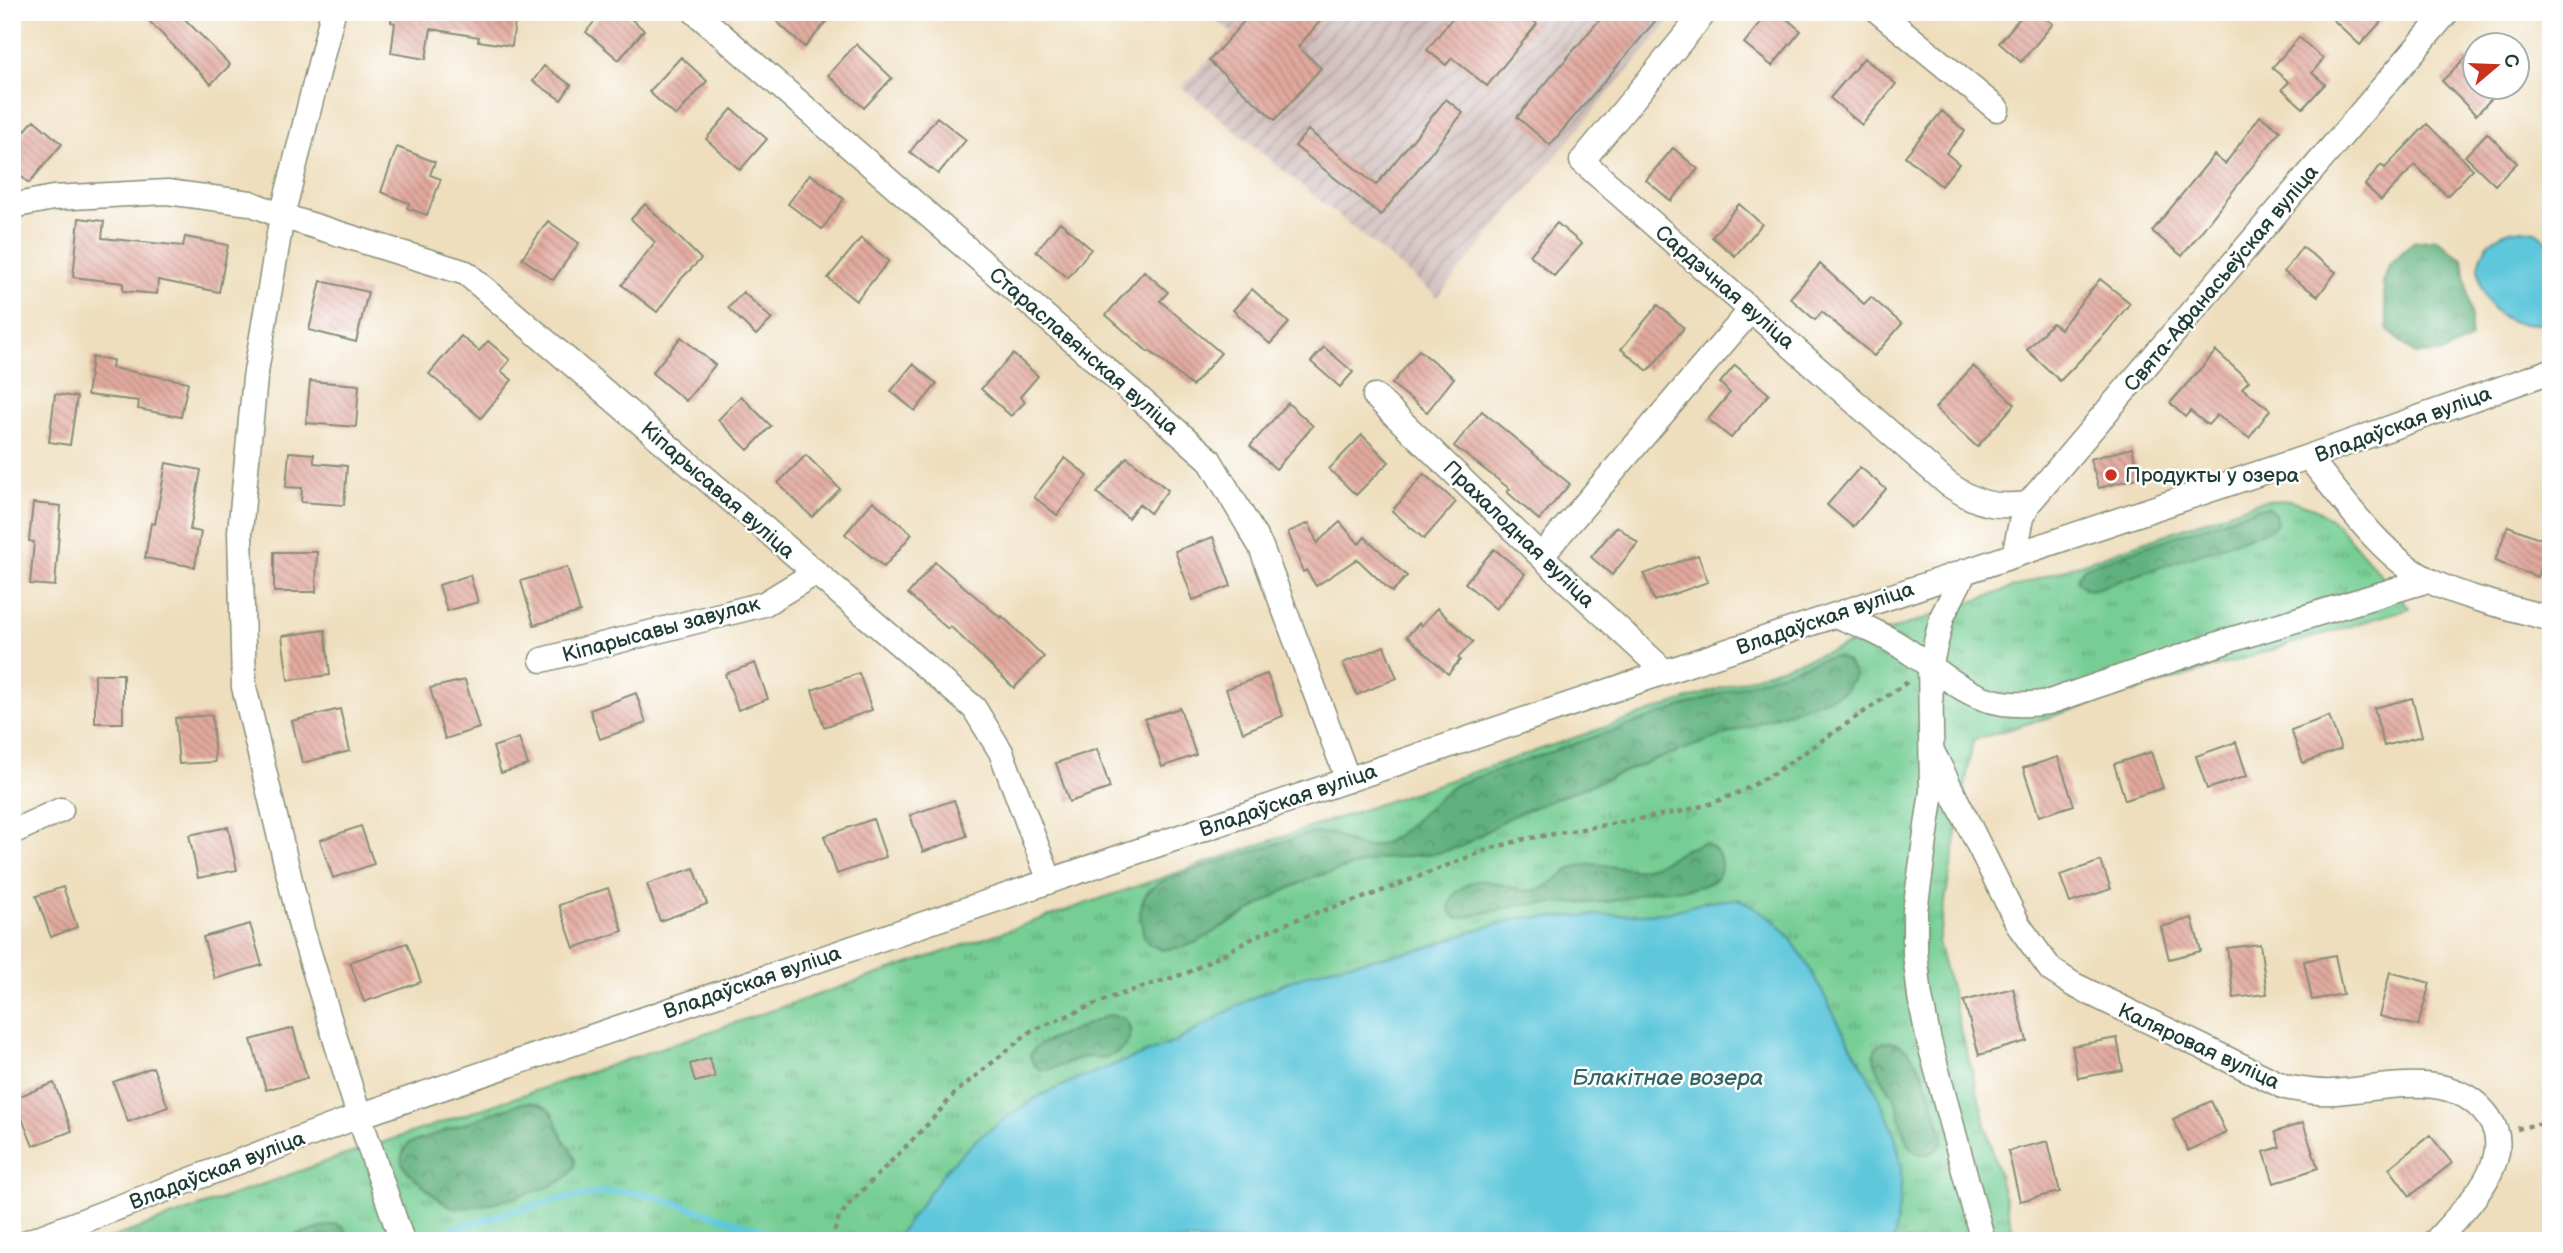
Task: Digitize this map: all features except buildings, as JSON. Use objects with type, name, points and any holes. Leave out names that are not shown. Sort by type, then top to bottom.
[{"type":"street","points":[[333,12],[282,216],[255,378],[240,532],[244,687],[302,930],[359,1116],[402,1241]]},
{"type":"street","name":"Стараславянская вуліца","points":[[695,12],[1209,460],[1261,547],[1348,780]]},
{"type":"street","name":"Сардэчная вуліца","points":[[1705,12],[1582,160],[1948,484],[1968,498],[1988,506],[2028,504]]},
{"type":"street","points":[[1879,12],[1997,109]]},
{"type":"street","name":"Свята-Афанасьеўская вуліца","points":[[2014,555],[2028,504],[2447,12]]},
{"type":"street","name":"Кіпарысавая вуліца","points":[[12,206],[53,198],[167,192],[250,202],[282,216],[466,273],[974,709],[1001,752],[1050,881]]},
{"type":"street","points":[[1541,556],[1751,310]]},
{"type":"street","name":"Владаўская вуліца","points":[[30,1241],[359,1116],[1665,672],[2308,457],[2551,371]]},
{"type":"street","name":"Прахалодная вуліца","points":[[1375,396],[1665,672]]},
{"type":"street","points":[[2308,457],[2379,541],[2402,562],[2428,580],[2551,619]]},
{"type":"street","points":[[1965,571],[1942,617],[1930,667],[1932,791],[1915,911],[1915,953],[1920,997],[1983,1241]]},
{"type":"street","name":"Кіпарысавы завулак","points":[[542,660],[764,604],[816,573]]},
{"type":"street","points":[[1835,615],[1886,637],[1968,693],[1986,701],[2007,705],[2038,704],[2230,640],[2428,580]]},
{"type":"street","name":"Каляровая вуліца","points":[[1933,753],[2019,926],[2051,970],[2074,985],[2285,1087],[2309,1092],[2333,1092],[2410,1084],[2454,1090],[2483,1109],[2492,1121],[2497,1136]]},
{"type":"street","points":[[12,832],[61,810]]},
{"type":"street","points":[[2436,1241],[2492,1171],[2497,1152],[2497,1136]]},
{"type":"path","points":[[831,1240],[839,1218],[850,1203],[956,1092],[1031,1031],[1112,997],[1187,973],[1259,935],[1290,922],[1369,896],[1489,849],[1525,839],[1710,804],[1742,791],[1776,772],[1930,667]]},
{"type":"path","points":[[2497,1136],[2537,1124],[2551,1125]]},
{"type":"shaded area","points":[[1207,12],[1677,12],[1437,297],[1182,87],[1233,34]]},
{"type":"green space","points":[[2438,239],[2463,260],[2471,316],[2471,339],[2443,353],[2415,354],[2388,330],[2383,284],[2389,265],[2413,242]]},
{"type":"green space","points":[[2289,500],[2314,508],[2338,525],[2410,608],[1973,740],[1938,942],[2016,1241],[103,1241],[328,1161],[1874,636],[2261,501]]},
{"type":"green space","points":[[2258,508],[2268,508],[2275,514],[2277,522],[2272,529],[2096,589],[2089,590],[2078,583],[2077,577],[2085,567]]},
{"type":"green space","points":[[1832,657],[1847,662],[1854,676],[1846,690],[1837,695],[1654,760],[1514,815],[1460,847],[1437,853],[1379,859],[1311,878],[1184,947],[1162,950],[1149,944],[1144,938],[1140,913],[1142,902],[1158,883],[1310,833],[1334,835],[1364,847],[1380,844],[1403,830],[1457,784]]},
{"type":"green space","points":[[1705,843],[1719,856],[1719,873],[1713,880],[1693,888],[1648,892],[1611,901],[1525,905],[1461,918],[1455,917],[1449,909],[1455,894],[1472,882],[1490,882],[1517,889],[1535,890],[1582,865],[1646,868],[1690,847]]},
{"type":"green space","points":[[1109,1015],[1124,1018],[1130,1031],[1127,1043],[1118,1052],[1104,1057],[1076,1059],[1049,1070],[1038,1068],[1033,1063],[1030,1055],[1035,1048]]},
{"type":"green space","points":[[1888,1041],[1899,1044],[1908,1051],[1927,1084],[1943,1138],[1938,1149],[1933,1152],[1915,1152],[1910,1145],[1895,1099],[1875,1062],[1875,1050]]},
{"type":"green space","points":[[529,1102],[548,1109],[574,1155],[573,1170],[559,1182],[507,1199],[454,1208],[426,1188],[402,1163],[402,1155],[408,1144]]},
{"type":"green space","points":[[336,1224],[344,1228],[351,1241],[276,1241]]},
{"type":"water","points":[[2522,229],[2535,231],[2551,245],[2551,318],[2527,324],[2507,319],[2492,307],[2482,289],[2479,269],[2484,251],[2498,236]]},
{"type":"water","name":"Блакітнае возера","points":[[1739,899],[1770,918],[1794,943],[1884,1107],[1897,1144],[1901,1171],[1894,1241],[894,1241],[948,1167],[976,1140],[1005,1118],[1041,1095],[1175,1042],[1246,1001],[1289,981],[1330,967],[1423,949],[1482,928],[1521,918],[1667,913],[1708,901]]},
{"type":"waterway","points":[[449,1230],[550,1201],[606,1192],[629,1192],[660,1198],[795,1241]]},
{"type":"place","name":"Продукты у озера","points":[[2111,475]]}]
